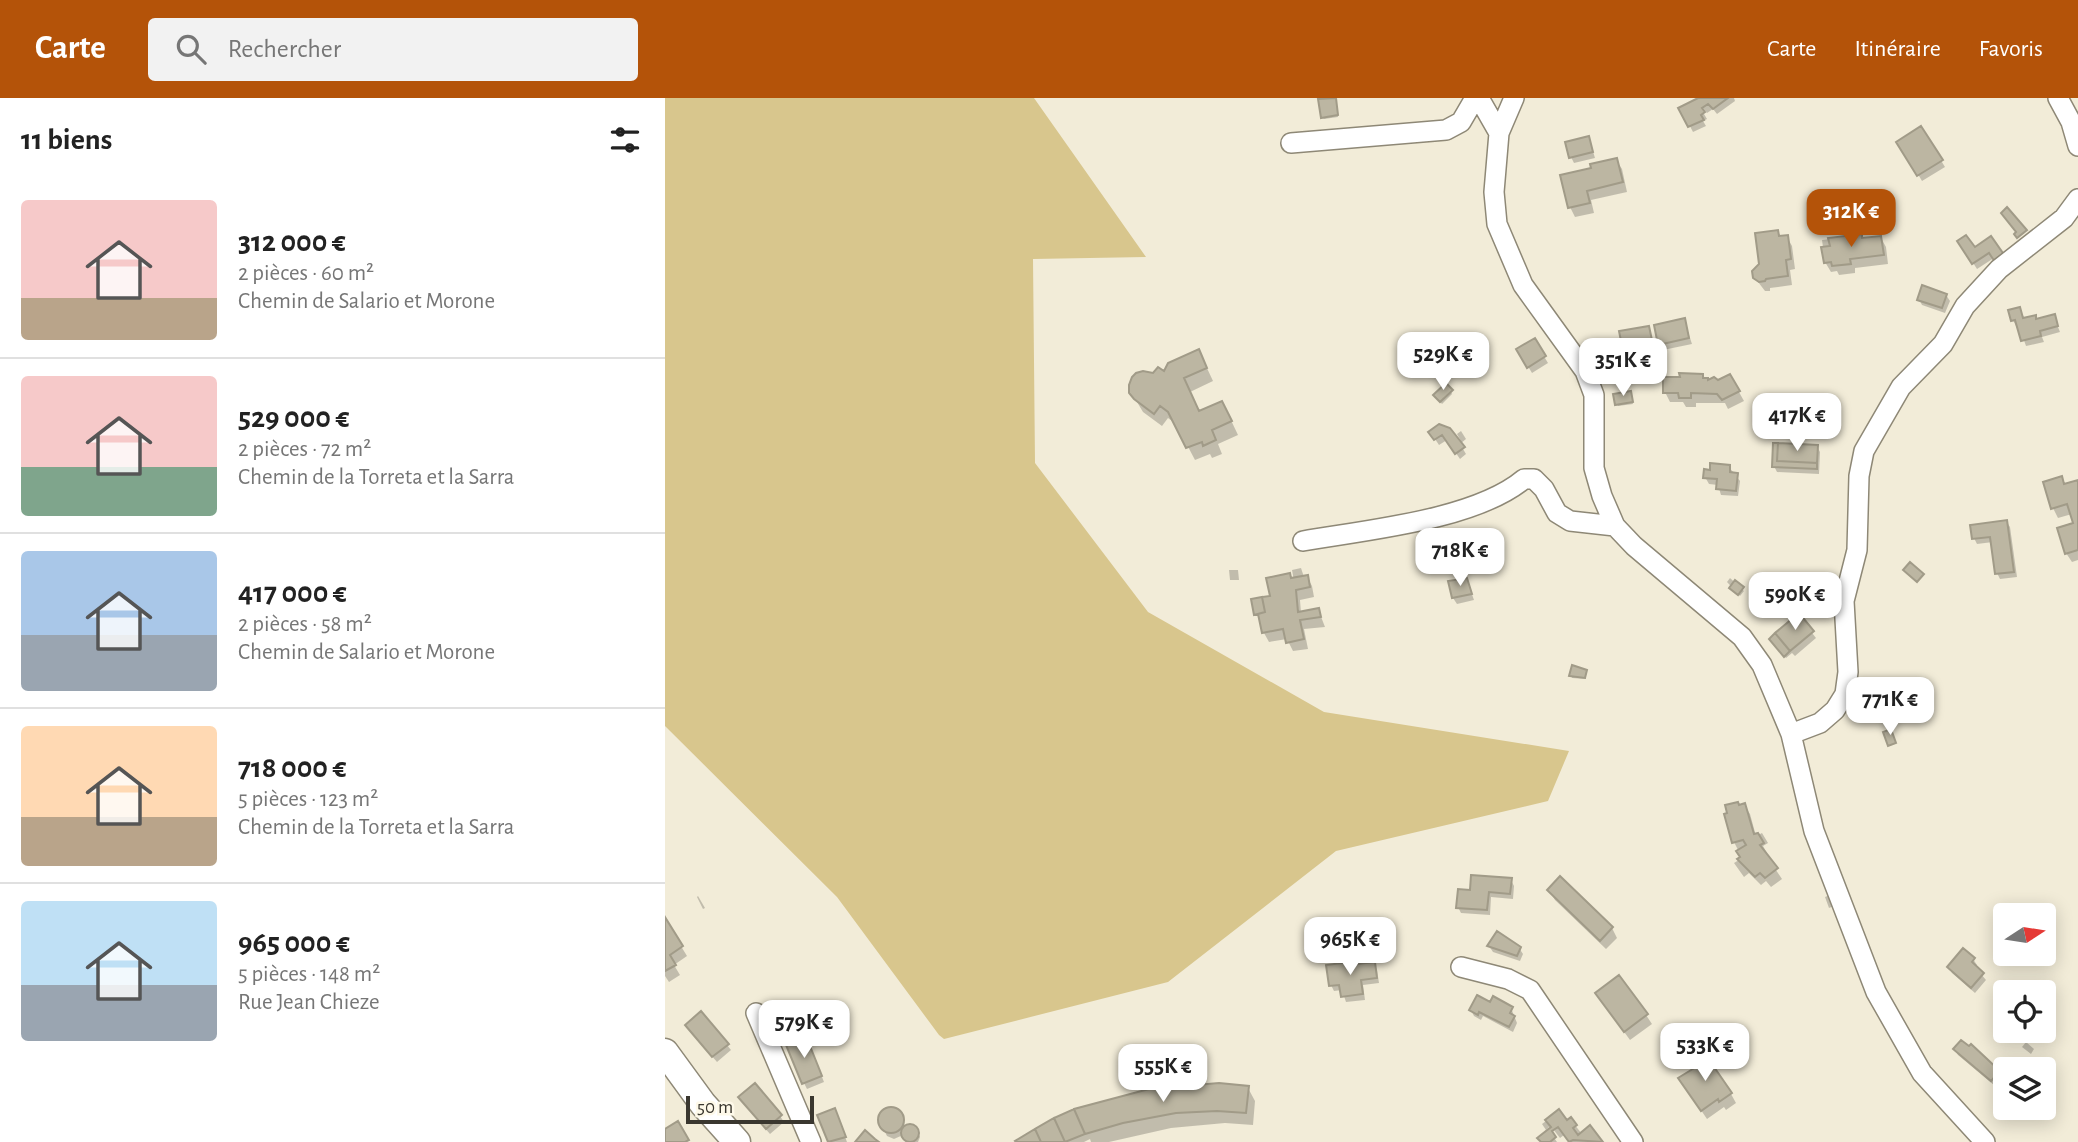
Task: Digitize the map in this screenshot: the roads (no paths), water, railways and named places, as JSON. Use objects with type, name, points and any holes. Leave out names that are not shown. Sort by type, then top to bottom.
[{"type":"main road","points":[[665,1052],[702,1104],[737,1142]]},
{"type":"street","points":[[1291,143],[1446,130],[1461,122],[1477,98],[1499,133]]},
{"type":"street","points":[[1514,98],[1499,133],[1494,192],[1497,224],[1523,285],[1573,354],[1590,383],[1594,395],[1594,468],[1615,526],[1634,546],[1742,637],[1762,665],[1791,734],[1814,831],[1876,992],[1921,1073],[1985,1142]]},
{"type":"street","points":[[2058,98],[2071,122],[2078,146]]},
{"type":"street","points":[[1791,734],[1820,723],[1835,710],[1845,694],[1848,673],[1844,601],[1857,550],[1860,476],[1864,451],[1901,387],[1943,344],[1965,306],[1999,269],[2064,218],[2078,199]]},
{"type":"street","points":[[1303,541],[1438,516],[1481,503],[1512,489],[1524,479],[1534,479],[1544,489],[1557,513],[1570,521],[1615,526]]},
{"type":"street","points":[[1461,967],[1508,979],[1530,990],[1633,1142]]},
{"type":"street","points":[[757,1013],[811,1142]]}]
